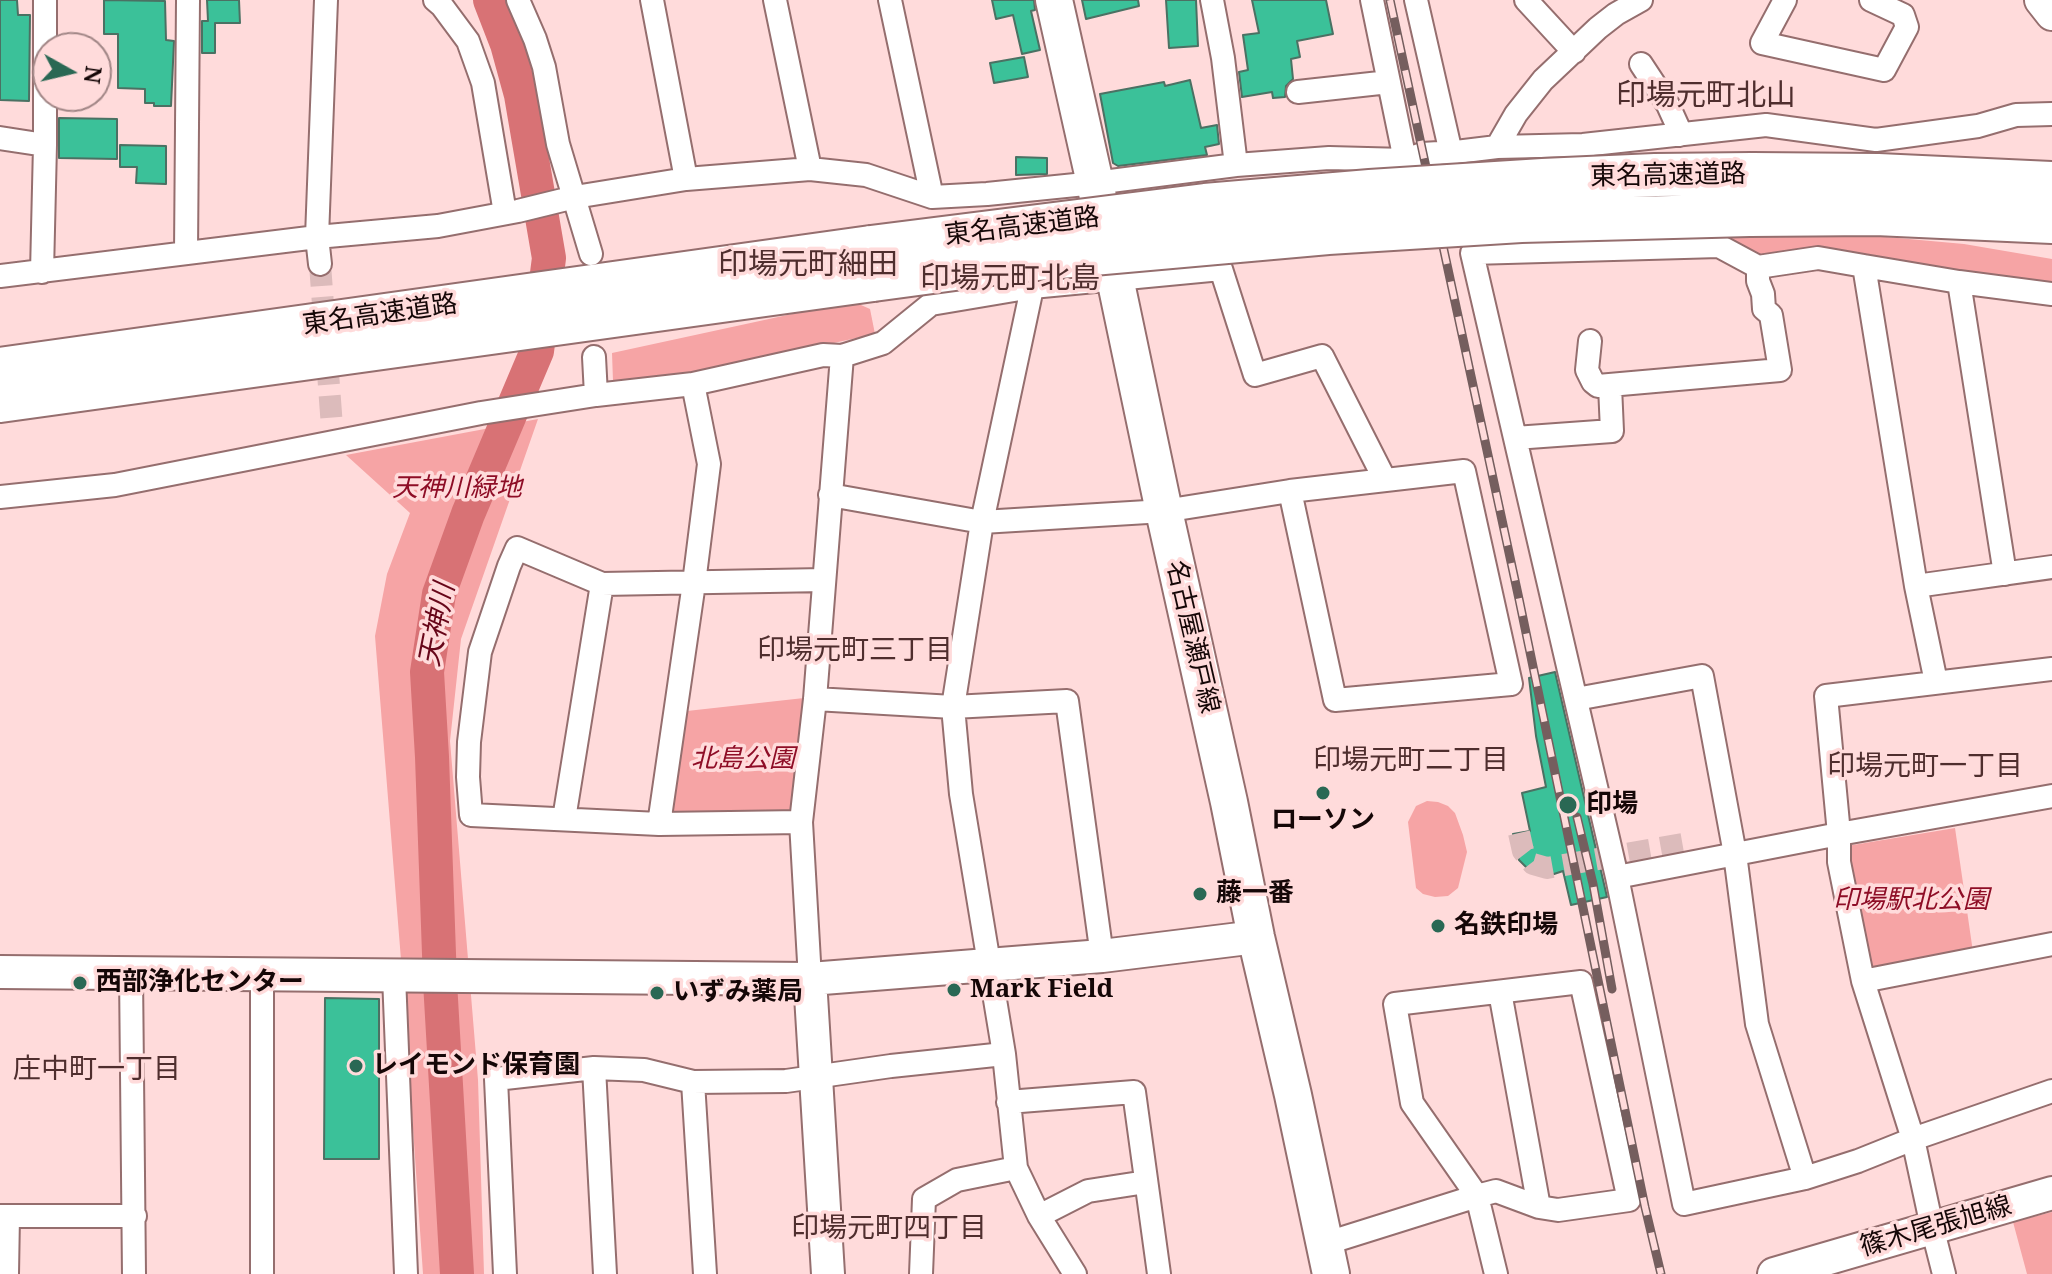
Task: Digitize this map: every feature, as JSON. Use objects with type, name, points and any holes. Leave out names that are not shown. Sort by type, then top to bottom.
[{"type":"highway","name":"東名高速道路","points":[[0,369],[585,305],[872,263],[1205,205],[1355,192],[1655,175],[1876,214],[2052,222]]},
{"type":"highway","name":"東名高速道路","points":[[1751,194],[1878,175],[2052,183]]},
{"type":"highway","name":"東名高速道路","points":[[0,401],[507,314]]},
{"type":"main road","name":"名古屋瀬戸線","points":[[1054,0],[1328,1259]]},
{"type":"street","points":[[42,272],[45,0]]},
{"type":"street","points":[[186,253],[188,0]]},
{"type":"street","points":[[320,264],[317,237],[326,0]]},
{"type":"street","points":[[435,0],[468,41],[483,83],[512,212]]},
{"type":"street","points":[[518,0],[544,67],[571,198],[596,395]]},
{"type":"street","points":[[775,0],[810,169]]},
{"type":"street","points":[[890,0],[932,197]]},
{"type":"street","points":[[1212,0],[1223,58],[1236,165]]},
{"type":"street","points":[[1372,0],[1405,160]]},
{"type":"street","points":[[1416,0],[1451,153]]},
{"type":"street","points":[[1526,0],[1574,52]]},
{"type":"street","points":[[1497,147],[1516,114],[1543,80],[1598,28],[1641,0]]},
{"type":"street","points":[[1785,0],[1762,43],[1884,70],[1907,27],[1903,15],[1871,0]]},
{"type":"street","points":[[2041,0],[2052,14]]},
{"type":"street","points":[[655,1],[686,179]]},
{"type":"street","points":[[1641,64],[1668,105],[1678,127],[1688,134],[1719,246]]},
{"type":"street","points":[[1298,92],[1389,82]]},
{"type":"street","points":[[0,276],[317,237],[438,226],[571,198],[686,179],[810,169],[866,175],[932,197],[1095,183],[1236,165],[1329,158],[1405,160],[1422,154],[1497,147],[1583,145],[1766,125],[1876,140],[1978,126],[2016,115],[2052,114]]},
{"type":"street","points":[[0,138],[45,145]]},
{"type":"street","points":[[1055,187],[982,522],[953,707],[961,794],[1004,1054],[1016,1168],[1039,1216],[1075,1274]]},
{"type":"street","points":[[2052,294],[1818,258],[1758,267],[1719,246],[1472,253],[1617,877],[1684,1204],[1805,1178],[2052,1091]]},
{"type":"street","points":[[1864,266],[1916,586],[1936,682]]},
{"type":"street","points":[[1590,341],[1587,370],[1598,386],[1780,370],[1771,315],[1764,309],[1758,281],[1758,267]]},
{"type":"street","points":[[0,497],[115,485],[332,436],[596,395],[693,384],[823,355],[842,356],[883,343],[931,304],[1032,287],[1221,269],[1255,375],[1322,356],[1385,480]]},
{"type":"street","points":[[1959,282],[2005,574]]},
{"type":"street","points":[[828,1274],[801,822],[815,699],[842,356]]},
{"type":"street","points":[[659,824],[709,464],[693,384]]},
{"type":"street","points":[[1515,438],[1612,431],[1610,386]]},
{"type":"street","points":[[830,495],[982,522],[1164,511],[1290,491],[1464,471],[1511,684],[1335,700],[1290,491]]},
{"type":"street","points":[[801,822],[659,824],[471,815],[469,742],[480,652],[517,548],[602,584],[824,580]]},
{"type":"street","points":[[1916,586],[2052,567]]},
{"type":"street","points":[[564,819],[602,584]]},
{"type":"street","points":[[1944,1274],[1913,1139],[1863,981],[1839,862],[1826,696],[2052,669]]},
{"type":"street","points":[[1576,699],[1702,676],[1735,854],[1757,1024],[1805,1178]]},
{"type":"street","points":[[815,699],[953,707],[1067,701],[1102,956]]},
{"type":"street","points":[[1617,877],[2052,796]]},
{"type":"street","points":[[0,972],[810,979],[1102,956],[1256,937]]},
{"type":"street","points":[[1863,981],[2052,944]]},
{"type":"street","points":[[131,973],[134,1274]]},
{"type":"street","points":[[262,975],[262,1274]]},
{"type":"street","points":[[402,976],[406,1274]]},
{"type":"street","points":[[1328,1259],[1477,1196],[1496,1191],[1539,1207],[1558,1210],[1629,1200],[1581,982],[1395,1004],[1412,1103],[1477,1196],[1496,1274]]},
{"type":"street","points":[[1500,992],[1539,1207]]},
{"type":"street","points":[[505,1274],[496,1079],[594,1068],[644,1070],[693,1082],[786,1081],[1004,1054]]},
{"type":"street","points":[[594,1068],[605,1274]]},
{"type":"street","points":[[693,1082],[705,1274]]},
{"type":"street","points":[[1008,1102],[1134,1092],[1159,1274]]},
{"type":"street","points":[[921,1274],[924,1199],[957,1180],[1016,1168]]},
{"type":"street","points":[[1039,1216],[1088,1191],[1146,1182]]},
{"type":"street","name":"篠木尾張旭線","points":[[1774,1274],[2052,1193]]},
{"type":"street","points":[[7,1274],[4,1216],[135,1216]]},
{"type":"green space","points":[[1728,229],[1820,231],[1964,244],[2052,259],[2052,285],[1816,249],[1757,256],[1731,243]]},
{"type":"green space","points":[[852,301],[870,309],[875,334],[691,374],[613,381],[612,353]]},
{"type":"green space","name":"天神川緑地","points":[[538,419],[461,639],[450,741],[478,1080],[484,1274],[423,1274],[375,636],[387,574],[410,513],[346,455]]},
{"type":"green space","name":"北島公園","points":[[804,698],[793,814],[672,813],[687,711]]},
{"type":"green space","points":[[1427,801],[1448,806],[1455,813],[1467,852],[1458,888],[1448,896],[1423,894],[1416,888],[1408,822],[1416,806]]},
{"type":"green space","name":"印場駅北公園","points":[[1955,828],[1973,952],[1868,972],[1847,846]]},
{"type":"green space","points":[[2052,1212],[2052,1274],[2027,1274],[2013,1222]]},
{"type":"building","points":[[0,0],[17,0],[18,15],[30,15],[29,101],[0,100]]},
{"type":"building","points":[[104,0],[165,1],[166,40],[174,41],[171,106],[145,103],[145,89],[118,88],[118,34],[104,32]]},
{"type":"building","points":[[207,0],[239,0],[240,23],[215,23],[215,53],[202,53],[202,21],[208,21]]},
{"type":"building","points":[[992,0],[1034,0],[1035,10],[1031,11],[1040,50],[1022,54],[1013,15],[996,19]]},
{"type":"building","points":[[1082,0],[1138,0],[1139,6],[1086,19]]},
{"type":"building","points":[[1166,0],[1196,0],[1198,46],[1169,48]]},
{"type":"building","points":[[1252,0],[1326,0],[1333,34],[1297,41],[1300,57],[1291,59],[1293,79],[1286,86],[1285,97],[1273,98],[1272,92],[1242,97],[1239,72],[1248,70],[1243,35],[1259,33]]},
{"type":"building","points":[[1024,57],[1028,77],[994,83],[990,63]]},
{"type":"building","points":[[1190,80],[1201,128],[1217,125],[1219,144],[1205,147],[1207,155],[1118,166],[1113,163],[1100,94]]},
{"type":"building","points":[[59,118],[117,119],[117,159],[59,158]]},
{"type":"building","points":[[120,145],[166,146],[166,184],[136,183],[137,167],[120,167]]},
{"type":"building","points":[[1016,157],[1047,158],[1047,174],[1016,175]]},
{"type":"building","points":[[1555,672],[1607,897],[1571,905],[1563,871],[1548,876],[1530,871],[1519,860],[1513,834],[1530,831],[1522,793],[1546,787],[1529,678]]},
{"type":"building","points":[[325,998],[379,999],[379,1159],[324,1159]]},
{"type":"waterway","name":"天神川","points":[[457,1274],[440,982],[427,672],[439,594],[468,514],[537,351],[549,258],[521,95],[507,44],[490,0]]},
{"type":"tunnel","points":[[320,264],[332,427]]},
{"type":"tunnel","points":[[1519,833],[1523,851],[1533,864],[1547,868],[1683,844]]},
{"type":"railway","points":[[1390,0],[1661,1274]]},
{"type":"railway","points":[[1577,817],[1612,989]]},
{"type":"place","name":"ローソン","points":[[1323,793]]},
{"type":"place","name":"印場","points":[[1568,805]]},
{"type":"place","name":"藤一番","points":[[1200,894]]},
{"type":"place","name":"名鉄印場","points":[[1438,926]]},
{"type":"place","name":"西部浄化センター","points":[[80,983]]},
{"type":"place","name":"Mark Field","points":[[954,990]]},
{"type":"place","name":"いずみ薬局","points":[[657,993]]},
{"type":"place","name":"レイモンド保育園","points":[[356,1066]]},
{"type":"district","name":"印場元町北山","points":[[1706,96]]},
{"type":"district","name":"印場元町細田","points":[[808,265]]},
{"type":"district","name":"印場元町北島","points":[[1010,279]]},
{"type":"district","name":"印場元町三丁目","points":[[855,651]]},
{"type":"district","name":"印場元町二丁目","points":[[1411,761]]},
{"type":"district","name":"印場元町一丁目","points":[[1925,767]]},
{"type":"district","name":"庄中町一丁目","points":[[97,1070]]},
{"type":"district","name":"印場元町四丁目","points":[[889,1229]]}]
